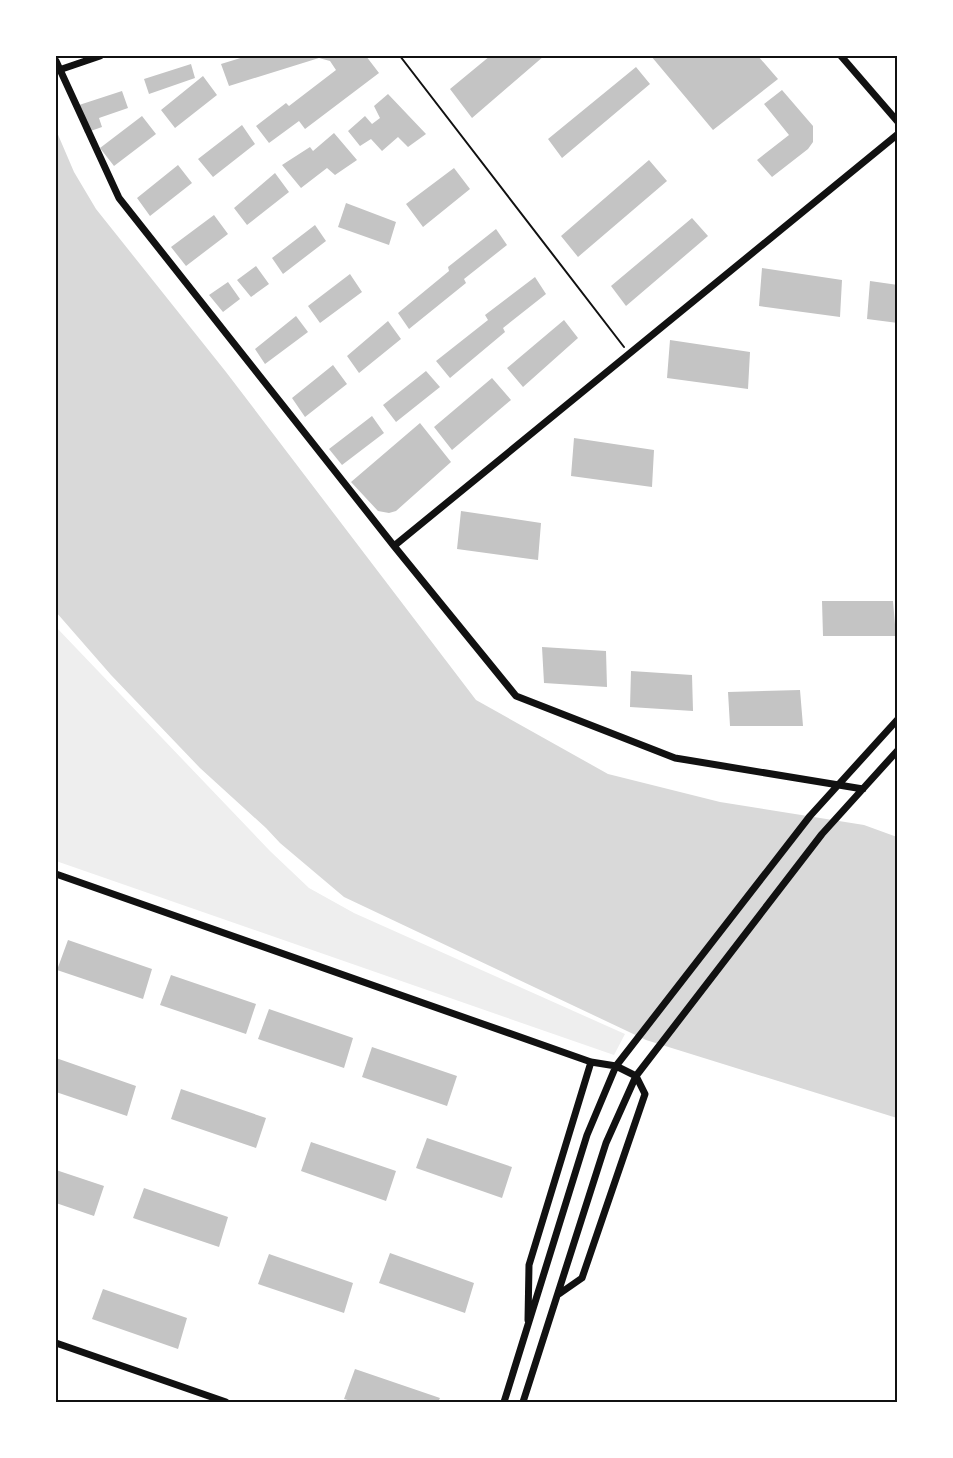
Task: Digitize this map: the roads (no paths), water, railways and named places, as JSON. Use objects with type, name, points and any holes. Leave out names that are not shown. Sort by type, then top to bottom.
[{"type":"street","points":[[59,70],[100,56]]},
{"type":"street","points":[[841,56],[897,122]]},
{"type":"street","points":[[56,61],[119,198],[394,546],[516,696],[675,758],[863,789]]},
{"type":"street","points":[[394,546],[897,134]]},
{"type":"street","points":[[504,1402],[587,1134],[616,1066],[810,816],[897,719]]},
{"type":"street","points":[[523,1402],[606,1143],[636,1076],[822,834],[897,750]]},
{"type":"street","points":[[56,874],[591,1062],[616,1066],[636,1076],[645,1094],[582,1278],[559,1294]]},
{"type":"street","points":[[528,1329],[529,1265],[591,1062]]},
{"type":"street","points":[[56,1343],[226,1402]]},
{"type":"lane","points":[[400,56],[624,347]]}]
